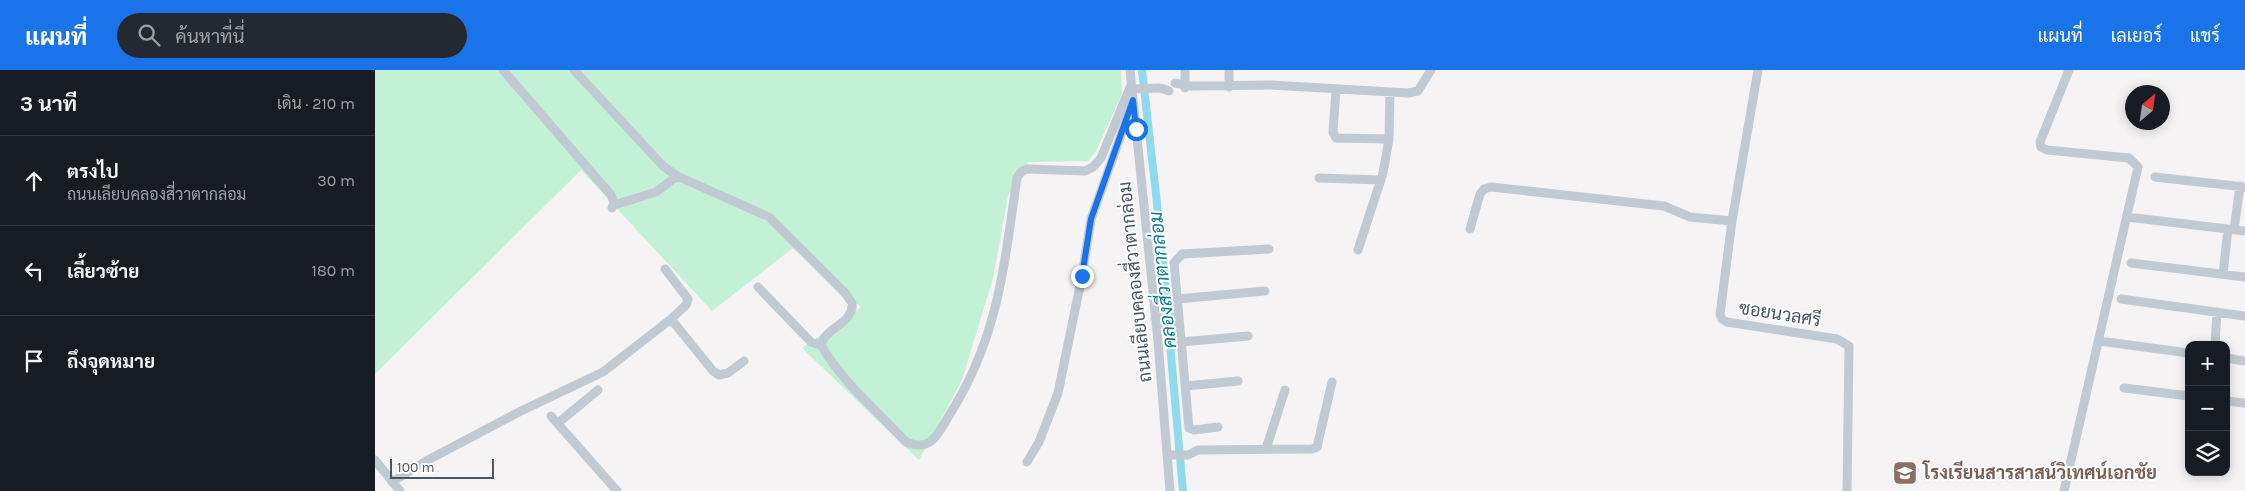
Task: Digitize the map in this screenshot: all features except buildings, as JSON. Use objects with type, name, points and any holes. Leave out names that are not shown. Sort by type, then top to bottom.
[{"type":"street","points":[[503,70],[611,195],[613,207],[656,192],[677,176]]},
{"type":"street","points":[[574,70],[663,166],[677,176],[769,217],[845,294],[852,303],[849,317],[822,339],[821,345]]},
{"type":"street","name":"ถนนเลียบคลองสี่วาตากล่อม","points":[[1130,70],[1159,322],[1172,455],[1170,491]]},
{"type":"street","points":[[1185,70],[1187,87]]},
{"type":"street","points":[[1229,70],[1229,87]]},
{"type":"street","points":[[758,287],[811,342],[821,345],[837,370],[905,442],[915,446],[930,443],[958,401],[983,350],[993,321],[1001,288],[1017,178],[1021,172],[1027,169],[1085,170],[1093,167],[1101,158],[1132,87],[1271,85],[1408,93],[1418,91],[1431,70]]},
{"type":"street","name":"ซอยนวลศรี","points":[[1758,70],[1732,221],[1720,314],[1721,320],[1837,339],[1849,346],[1847,491]]},
{"type":"street","points":[[2064,491],[2138,168],[2135,162],[2129,158],[2047,150],[2040,145],[2069,70]]},
{"type":"street","points":[[1336,88],[1333,132],[1336,138],[1389,139]]},
{"type":"street","points":[[1358,250],[1381,180],[1389,139],[1391,92]]},
{"type":"street","points":[[1027,462],[1039,442],[1058,393],[1075,313],[1091,219],[1133,100]]},
{"type":"street","points":[[2155,177],[2242,187],[2231,230],[2223,274]]},
{"type":"street","points":[[1319,178],[1381,180]]},
{"type":"street","points":[[1470,230],[1480,194],[1484,189],[1491,187],[1664,206],[1691,217],[1732,221]]},
{"type":"street","points":[[2127,217],[2245,231]]},
{"type":"street","points":[[1218,427],[1194,430],[1189,428],[1181,342],[1176,321],[1177,299],[1174,263],[1182,254],[1269,249]]},
{"type":"street","points":[[2131,264],[2245,276]]},
{"type":"street","points":[[392,482],[519,412],[603,372],[671,319],[686,305],[688,299],[665,269]]},
{"type":"street","points":[[1177,299],[1265,291]]},
{"type":"street","points":[[2121,299],[2245,316]]},
{"type":"street","points":[[2215,341],[2217,312]]},
{"type":"street","points":[[671,319],[719,375],[728,373],[744,361]]},
{"type":"street","points":[[1159,322],[1176,321]]},
{"type":"street","points":[[1181,342],[1248,336]]},
{"type":"street","points":[[2099,341],[2185,352]]},
{"type":"street","points":[[2230,359],[2245,361]]},
{"type":"street","points":[[1186,386],[1238,381]]},
{"type":"street","points":[[1172,455],[1188,454],[1199,450],[1312,449],[1317,447],[1332,382]]},
{"type":"street","points":[[2124,388],[2185,396]]},
{"type":"street","points":[[558,423],[598,390]]},
{"type":"street","points":[[1266,449],[1285,390]]},
{"type":"street","points":[[2230,401],[2245,403]]},
{"type":"street","points":[[551,416],[617,491]]},
{"type":"street","points":[[375,460],[400,491]]},
{"type":"green space","points":[[375,70],[1121,70],[1122,94],[1096,151],[1088,161],[1028,162],[1008,196],[993,278],[962,380],[919,460],[802,348],[861,307],[793,248],[712,311],[581,170],[375,374]]},
{"type":"waterway","name":"คลองสี่วาตากล่อม","points":[[1142,70],[1160,230],[1183,491]]},
{"type":"place","name":"โรงเรียนสารสาสน์วิเทศน์เอกชัย","points":[[1905,473]]},
{"type":"route","points":[[1082,276],[1086,244],[1096,201],[1133,100],[1136,129]]}]
